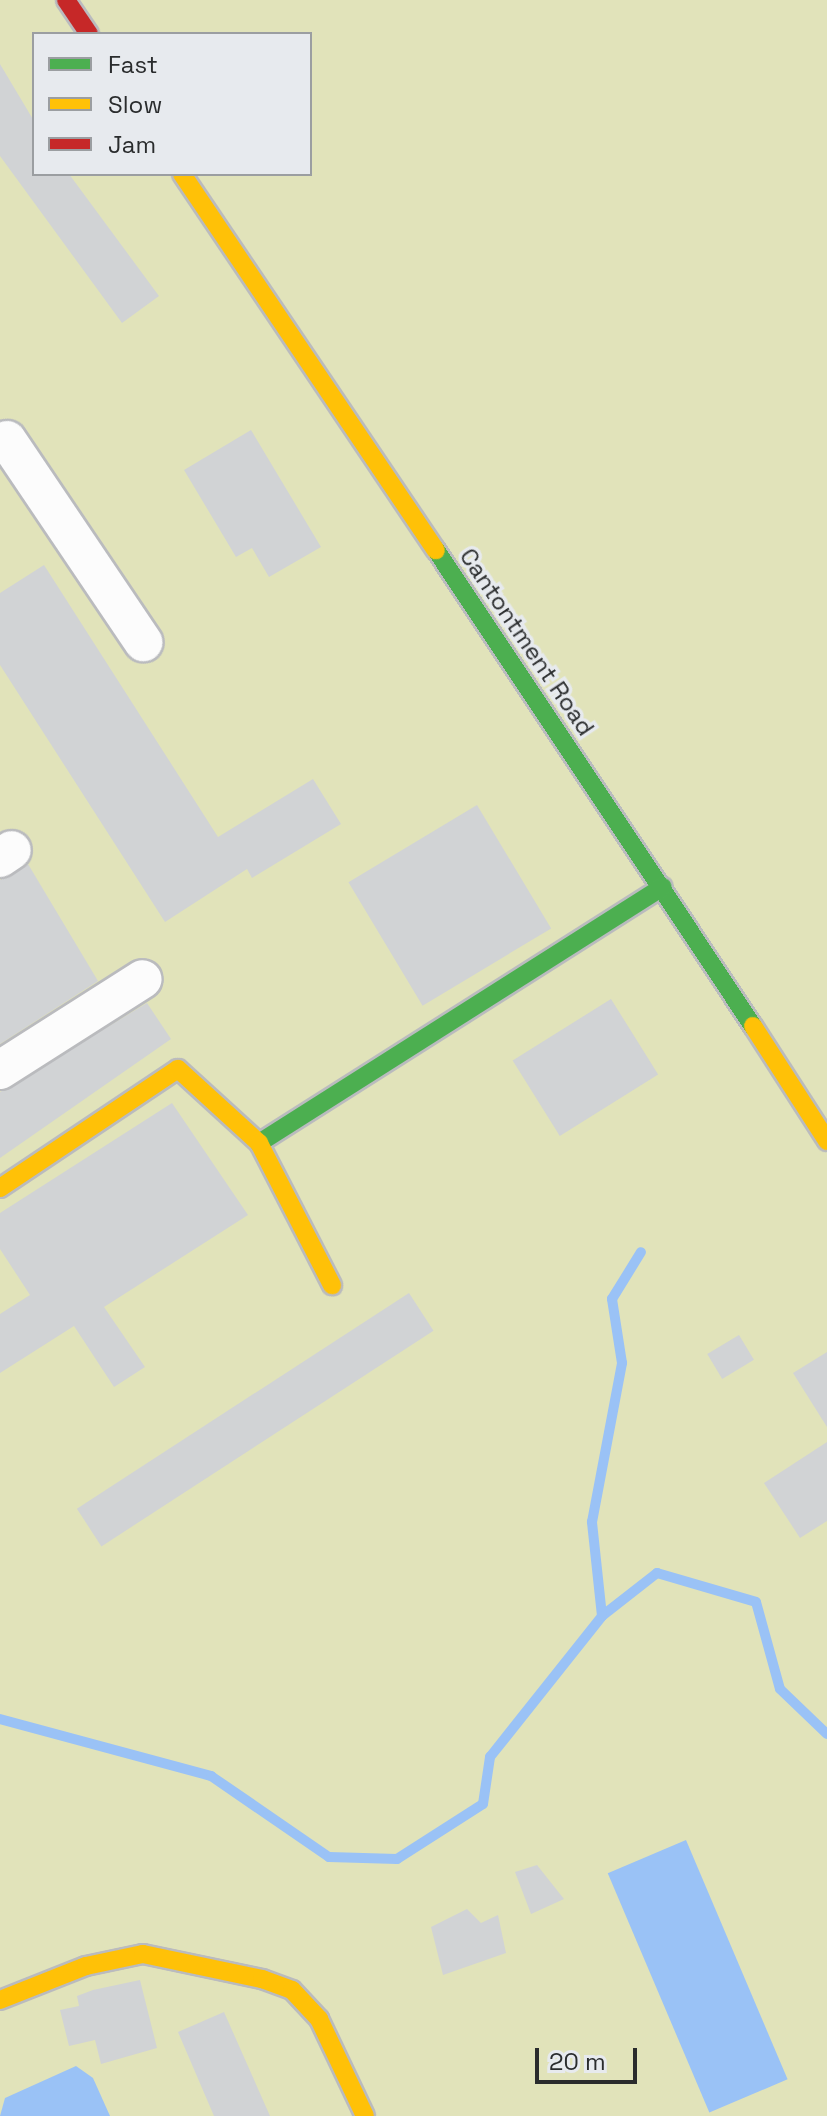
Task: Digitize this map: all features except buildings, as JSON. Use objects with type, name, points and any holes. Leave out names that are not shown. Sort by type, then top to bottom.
[{"type":"street","points":[[66,0],[88,32]]},
{"type":"street","name":"Cantontment Road","points":[[183,176],[663,887],[827,1141]]},
{"type":"street","points":[[2,435],[143,642]]},
{"type":"street","points":[[259,1143],[663,887]]},
{"type":"street","points":[[0,1070],[143,979]]},
{"type":"street","points":[[0,1188],[178,1069],[259,1143],[332,1285]]},
{"type":"street","points":[[0,2000],[86,1966],[143,1954],[262,1979],[292,1990],[319,2019],[365,2116]]},
{"type":"green space","points":[[0,0],[827,0],[827,2116],[0,2116]]},
{"type":"water","points":[[686,1840],[788,2079],[709,2113],[608,1873]]},
{"type":"water","points":[[76,2066],[93,2078],[110,2116],[0,2116],[5,2098]]},
{"type":"waterway","points":[[0,1719],[211,1776],[329,1857],[397,1859],[483,1804],[490,1757],[602,1616],[592,1522],[622,1363],[612,1299],[641,1252]]},
{"type":"waterway","points":[[602,1616],[657,1573],[756,1602],[780,1689],[827,1734]]},
{"type":"traffic: fast","points":[[436,550],[753,1026]]},
{"type":"traffic: fast","points":[[259,1143],[663,887]]},
{"type":"traffic: slow","points":[[183,176],[436,550]]},
{"type":"traffic: slow","points":[[753,1026],[827,1141]]},
{"type":"traffic: slow","points":[[0,1188],[178,1069],[259,1143],[332,1285]]},
{"type":"traffic: slow","points":[[0,2000],[86,1966],[143,1954],[262,1979],[292,1990],[319,2019],[365,2116]]},
{"type":"traffic: jam","points":[[66,0],[88,32]]}]
